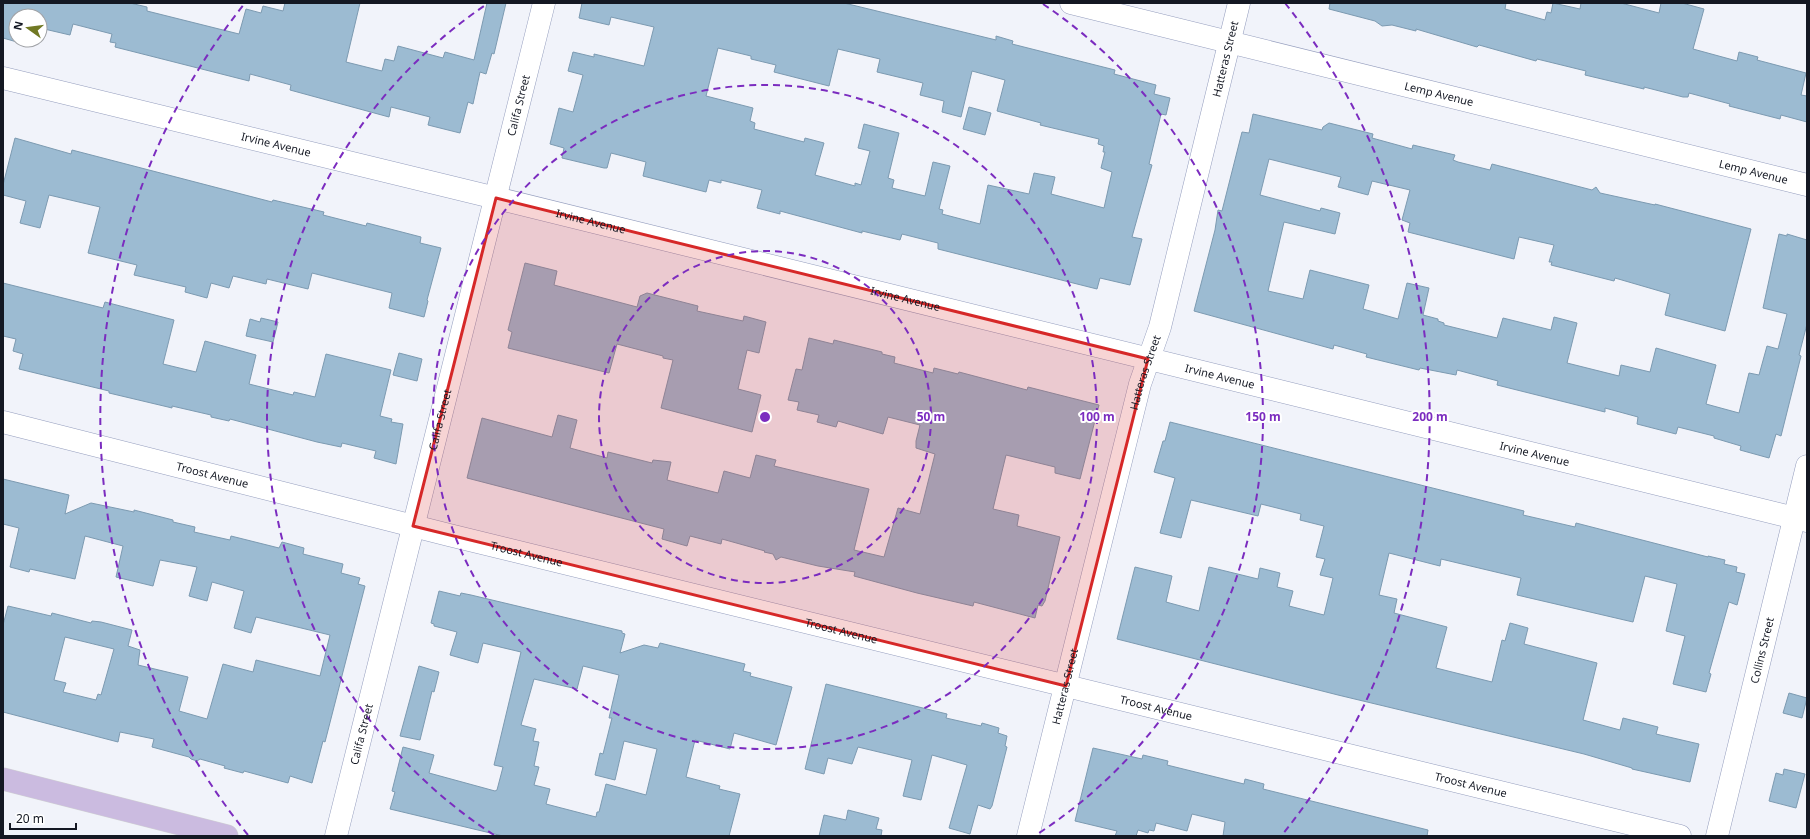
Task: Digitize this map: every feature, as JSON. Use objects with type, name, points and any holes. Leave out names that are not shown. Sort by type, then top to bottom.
[{"type":"main road","points":[[3,780],[227,836]]},
{"type":"street","name":"Califa Street","points":[[336,836],[544,3]]},
{"type":"street","name":"Lemp Avenue","points":[[1071,3],[1807,185]]},
{"type":"street","name":"Hatteras Street","points":[[1028,836],[1140,384],[1160,327],[1239,3]]},
{"type":"street","name":"Irvine Avenue","points":[[3,78],[496,198],[1800,520]]},
{"type":"street","name":"Troost Avenue","points":[[3,422],[413,526],[1680,836]]},
{"type":"street","name":"Collins Street","points":[[1717,836],[1800,520],[1807,466]]},
{"type":"highlighted area","points":[[496,198],[1148,359],[1066,686],[413,526]]},
{"type":"building","points":[[3,3],[130,3],[147,7],[147,11],[239,34],[246,9],[261,13],[263,6],[283,11],[285,3],[360,3],[346,62],[382,71],[385,59],[394,61],[398,46],[443,58],[445,52],[474,60],[487,3],[506,3],[494,54],[492,53],[486,74],[480,72],[473,104],[468,102],[460,133],[428,125],[430,117],[391,107],[389,117],[290,90],[291,85],[250,74],[249,81],[115,47],[116,43],[110,42],[112,34],[73,24],[70,35],[48,30],[48,8],[8,8],[8,39],[3,38]]},
{"type":"building","points":[[582,3],[844,3],[996,40],[996,36],[1013,41],[1012,44],[1115,70],[1114,74],[1156,85],[1154,94],[1170,98],[1166,115],[1161,114],[1149,164],[1152,165],[1132,237],[1142,239],[1130,285],[1100,278],[1097,289],[938,249],[938,243],[902,234],[900,240],[862,231],[862,233],[780,211],[780,214],[757,208],[762,190],[721,180],[721,183],[709,180],[706,192],[643,176],[646,162],[611,153],[607,168],[562,158],[564,148],[550,144],[559,108],[573,112],[583,75],[568,71],[573,52],[594,57],[594,54],[644,66],[654,27],[611,17],[609,25],[579,18]],"holes":[[[718,48],[751,56],[751,59],[776,65],[774,72],[829,86],[838,49],[880,59],[877,72],[923,83],[920,95],[944,101],[942,112],[961,117],[972,71],[1005,80],[997,111],[1041,123],[1040,125],[1099,139],[1098,144],[1104,146],[1103,152],[1105,152],[1101,168],[1112,172],[1104,208],[1051,194],[1055,177],[1034,173],[1029,194],[988,185],[980,224],[942,214],[943,210],[939,209],[950,166],[933,162],[925,196],[892,188],[894,180],[888,178],[899,133],[864,124],[858,148],[870,151],[861,185],[855,183],[855,186],[815,175],[824,143],[805,138],[804,142],[754,129],[755,123],[750,121],[753,108],[706,96]]]},
{"type":"building","points":[[1330,3],[1506,3],[1505,9],[1545,20],[1547,12],[1551,13],[1553,3],[1580,9],[1581,3],[1621,3],[1659,13],[1661,3],[1682,3],[1704,9],[1693,49],[1737,61],[1739,52],[1758,57],[1757,60],[1806,73],[1801,95],[1807,96],[1807,122],[1781,115],[1780,119],[1729,106],[1730,104],[1689,93],[1688,97],[1683,97],[1644,87],[1644,89],[1585,75],[1586,71],[1537,59],[1536,61],[1479,45],[1477,47],[1416,29],[1416,31],[1392,25],[1382,26],[1375,21],[1329,9]]},
{"type":"building","points":[[969,107],[991,113],[985,135],[963,129]]},
{"type":"building","points":[[1253,114],[1322,130],[1323,127],[1329,123],[1373,134],[1372,138],[1412,149],[1413,145],[1455,155],[1453,160],[1458,162],[1490,170],[1492,164],[1592,190],[1596,187],[1600,193],[1655,204],[1751,229],[1725,331],[1665,315],[1670,294],[1615,278],[1614,281],[1551,265],[1552,262],[1549,262],[1554,245],[1519,237],[1514,259],[1408,232],[1410,223],[1402,220],[1410,190],[1372,181],[1368,195],[1338,187],[1341,177],[1269,159],[1260,195],[1320,211],[1321,208],[1340,213],[1335,234],[1284,222],[1268,291],[1303,299],[1310,270],[1369,285],[1363,309],[1398,319],[1407,283],[1429,288],[1423,315],[1438,319],[1438,321],[1444,323],[1444,325],[1497,338],[1503,318],[1551,330],[1554,317],[1577,323],[1567,363],[1619,376],[1621,365],[1650,372],[1656,348],[1716,365],[1706,404],[1739,413],[1749,373],[1759,375],[1767,346],[1778,349],[1787,314],[1763,308],[1779,234],[1787,236],[1787,234],[1807,240],[1807,324],[1799,355],[1801,356],[1781,436],[1776,434],[1769,458],[1740,450],[1741,446],[1714,438],[1714,436],[1678,427],[1676,434],[1637,424],[1638,417],[1605,408],[1605,412],[1497,385],[1498,381],[1457,370],[1456,375],[1420,368],[1419,370],[1366,357],[1367,354],[1334,345],[1333,349],[1194,311],[1215,230],[1218,210],[1222,211],[1242,132],[1249,133]]},
{"type":"building","points":[[15,138],[71,154],[72,150],[272,202],[273,200],[324,212],[323,215],[366,226],[367,223],[421,237],[420,243],[441,248],[424,317],[389,308],[392,293],[312,273],[308,289],[267,279],[266,284],[233,276],[229,288],[211,283],[207,298],[185,292],[186,287],[134,275],[137,265],[88,253],[100,207],[49,195],[40,228],[20,223],[26,201],[3,195],[3,185]]},
{"type":"building","points":[[525,263],[557,271],[554,285],[637,307],[640,296],[647,293],[698,306],[697,311],[743,321],[744,316],[766,322],[759,353],[747,350],[738,389],[761,395],[752,432],[661,408],[673,360],[663,358],[663,356],[617,344],[609,373],[508,348],[512,332],[508,330]]},
{"type":"building","points":[[3,283],[103,308],[105,302],[174,320],[163,364],[196,372],[205,341],[256,355],[249,384],[293,395],[294,392],[315,397],[326,354],[391,370],[380,416],[392,419],[391,422],[403,424],[396,464],[374,458],[376,451],[342,443],[341,447],[317,442],[230,419],[229,421],[211,417],[211,415],[172,406],[172,408],[109,393],[109,391],[19,369],[23,354],[13,351],[16,339],[3,336]]},
{"type":"building","points":[[261,318],[278,322],[273,342],[246,336],[250,319],[260,322]]},
{"type":"building","points":[[809,338],[833,344],[834,340],[882,352],[882,354],[895,357],[894,363],[933,373],[934,368],[958,374],[959,372],[1027,390],[1028,387],[1099,405],[1080,479],[1055,473],[1055,467],[1006,455],[993,509],[1019,515],[1017,526],[1060,537],[1045,601],[1042,606],[1038,605],[1035,618],[974,602],[973,606],[917,593],[854,576],[855,572],[818,566],[781,557],[776,560],[773,554],[722,539],[721,544],[690,536],[687,546],[662,539],[664,529],[467,478],[482,418],[552,437],[558,415],[577,420],[570,448],[607,458],[608,452],[652,463],[653,460],[671,462],[667,480],[718,493],[724,471],[750,478],[756,455],[776,460],[774,466],[869,489],[854,550],[884,557],[898,508],[920,514],[935,454],[916,448],[920,425],[888,417],[883,434],[838,421],[836,427],[817,422],[819,415],[797,410],[799,402],[788,400],[796,369],[802,370]]},
{"type":"building","points":[[399,353],[422,359],[417,381],[393,375]]},
{"type":"building","points":[[1170,422],[1524,511],[1523,515],[1575,527],[1576,523],[1725,560],[1724,564],[1737,567],[1736,572],[1745,574],[1737,605],[1729,602],[1709,673],[1711,674],[1706,692],[1673,684],[1685,636],[1666,631],[1677,584],[1645,576],[1633,622],[1517,595],[1521,578],[1441,559],[1440,566],[1389,553],[1379,595],[1397,599],[1394,613],[1447,627],[1436,668],[1492,682],[1502,640],[1505,641],[1510,623],[1528,628],[1524,644],[1597,663],[1583,720],[1620,730],[1623,718],[1658,727],[1656,734],[1699,744],[1690,782],[1632,769],[1584,754],[1338,695],[1117,639],[1135,567],[1172,576],[1166,602],[1199,611],[1209,567],[1258,579],[1260,568],[1280,573],[1277,587],[1293,591],[1289,606],[1324,615],[1333,578],[1320,575],[1325,559],[1316,557],[1324,526],[1300,520],[1301,514],[1261,504],[1258,516],[1191,500],[1181,538],[1160,533],[1175,478],[1154,472]]},
{"type":"building","points":[[3,479],[69,495],[65,514],[91,503],[134,512],[134,510],[173,520],[173,522],[195,527],[194,532],[230,540],[231,536],[279,548],[282,542],[304,548],[303,554],[343,564],[341,573],[360,578],[358,584],[365,586],[325,742],[323,741],[312,783],[290,776],[288,783],[244,771],[243,773],[224,768],[225,766],[200,759],[197,761],[189,757],[152,747],[154,739],[120,732],[118,742],[3,712],[3,625],[8,606],[51,616],[52,613],[91,623],[92,621],[101,622],[132,630],[128,646],[140,650],[138,665],[188,677],[179,711],[207,719],[223,664],[253,672],[256,660],[320,676],[330,635],[256,617],[251,633],[234,628],[244,591],[212,582],[207,601],[189,596],[197,567],[160,560],[153,586],[116,577],[123,546],[85,536],[75,579],[30,569],[29,572],[10,567],[19,528],[3,524]],"holes":[[[65,637],[114,649],[101,695],[98,694],[96,700],[63,692],[66,683],[54,680]]]},
{"type":"building","points":[[439,591],[460,596],[461,593],[622,631],[622,633],[625,634],[620,653],[644,645],[658,648],[660,643],[745,664],[743,671],[751,673],[750,676],[792,687],[776,745],[734,733],[730,749],[695,740],[686,777],[720,786],[719,789],[740,794],[729,836],[503,836],[390,809],[395,792],[392,791],[403,747],[434,755],[429,773],[495,791],[497,790],[503,767],[494,765],[521,652],[483,643],[478,663],[450,655],[457,632],[434,626],[434,624],[431,623]],"holes":[[[583,666],[619,675],[609,718],[612,718],[603,754],[600,753],[595,775],[615,780],[624,741],[657,749],[646,795],[606,784],[599,812],[597,812],[596,817],[546,804],[550,789],[534,785],[539,767],[534,766],[539,742],[533,741],[536,729],[521,725],[534,679],[577,689]]]},
{"type":"building","points":[[419,666],[439,672],[434,692],[432,691],[420,740],[400,736]]},
{"type":"building","points":[[826,684],[947,714],[946,718],[981,726],[982,723],[999,728],[998,733],[1007,736],[1005,746],[1007,747],[992,806],[990,809],[978,805],[970,834],[949,828],[967,765],[932,755],[921,800],[903,796],[912,760],[858,747],[852,764],[828,758],[824,774],[805,769]]},
{"type":"building","points":[[1789,693],[1807,698],[1802,718],[1783,713]]},
{"type":"building","points":[[1093,748],[1142,759],[1143,755],[1168,761],[1167,765],[1244,784],[1245,779],[1264,784],[1263,789],[1428,830],[1427,836],[1223,836],[1225,822],[1192,814],[1187,831],[1156,823],[1154,831],[1149,830],[1148,833],[1138,830],[1136,836],[1115,836],[1117,831],[1075,821]]},
{"type":"building","points":[[1784,769],[1805,774],[1796,808],[1769,801],[1776,773],[1783,775]]},
{"type":"building","points":[[848,810],[879,818],[876,829],[882,830],[881,836],[819,836],[824,815],[846,820]]}]
